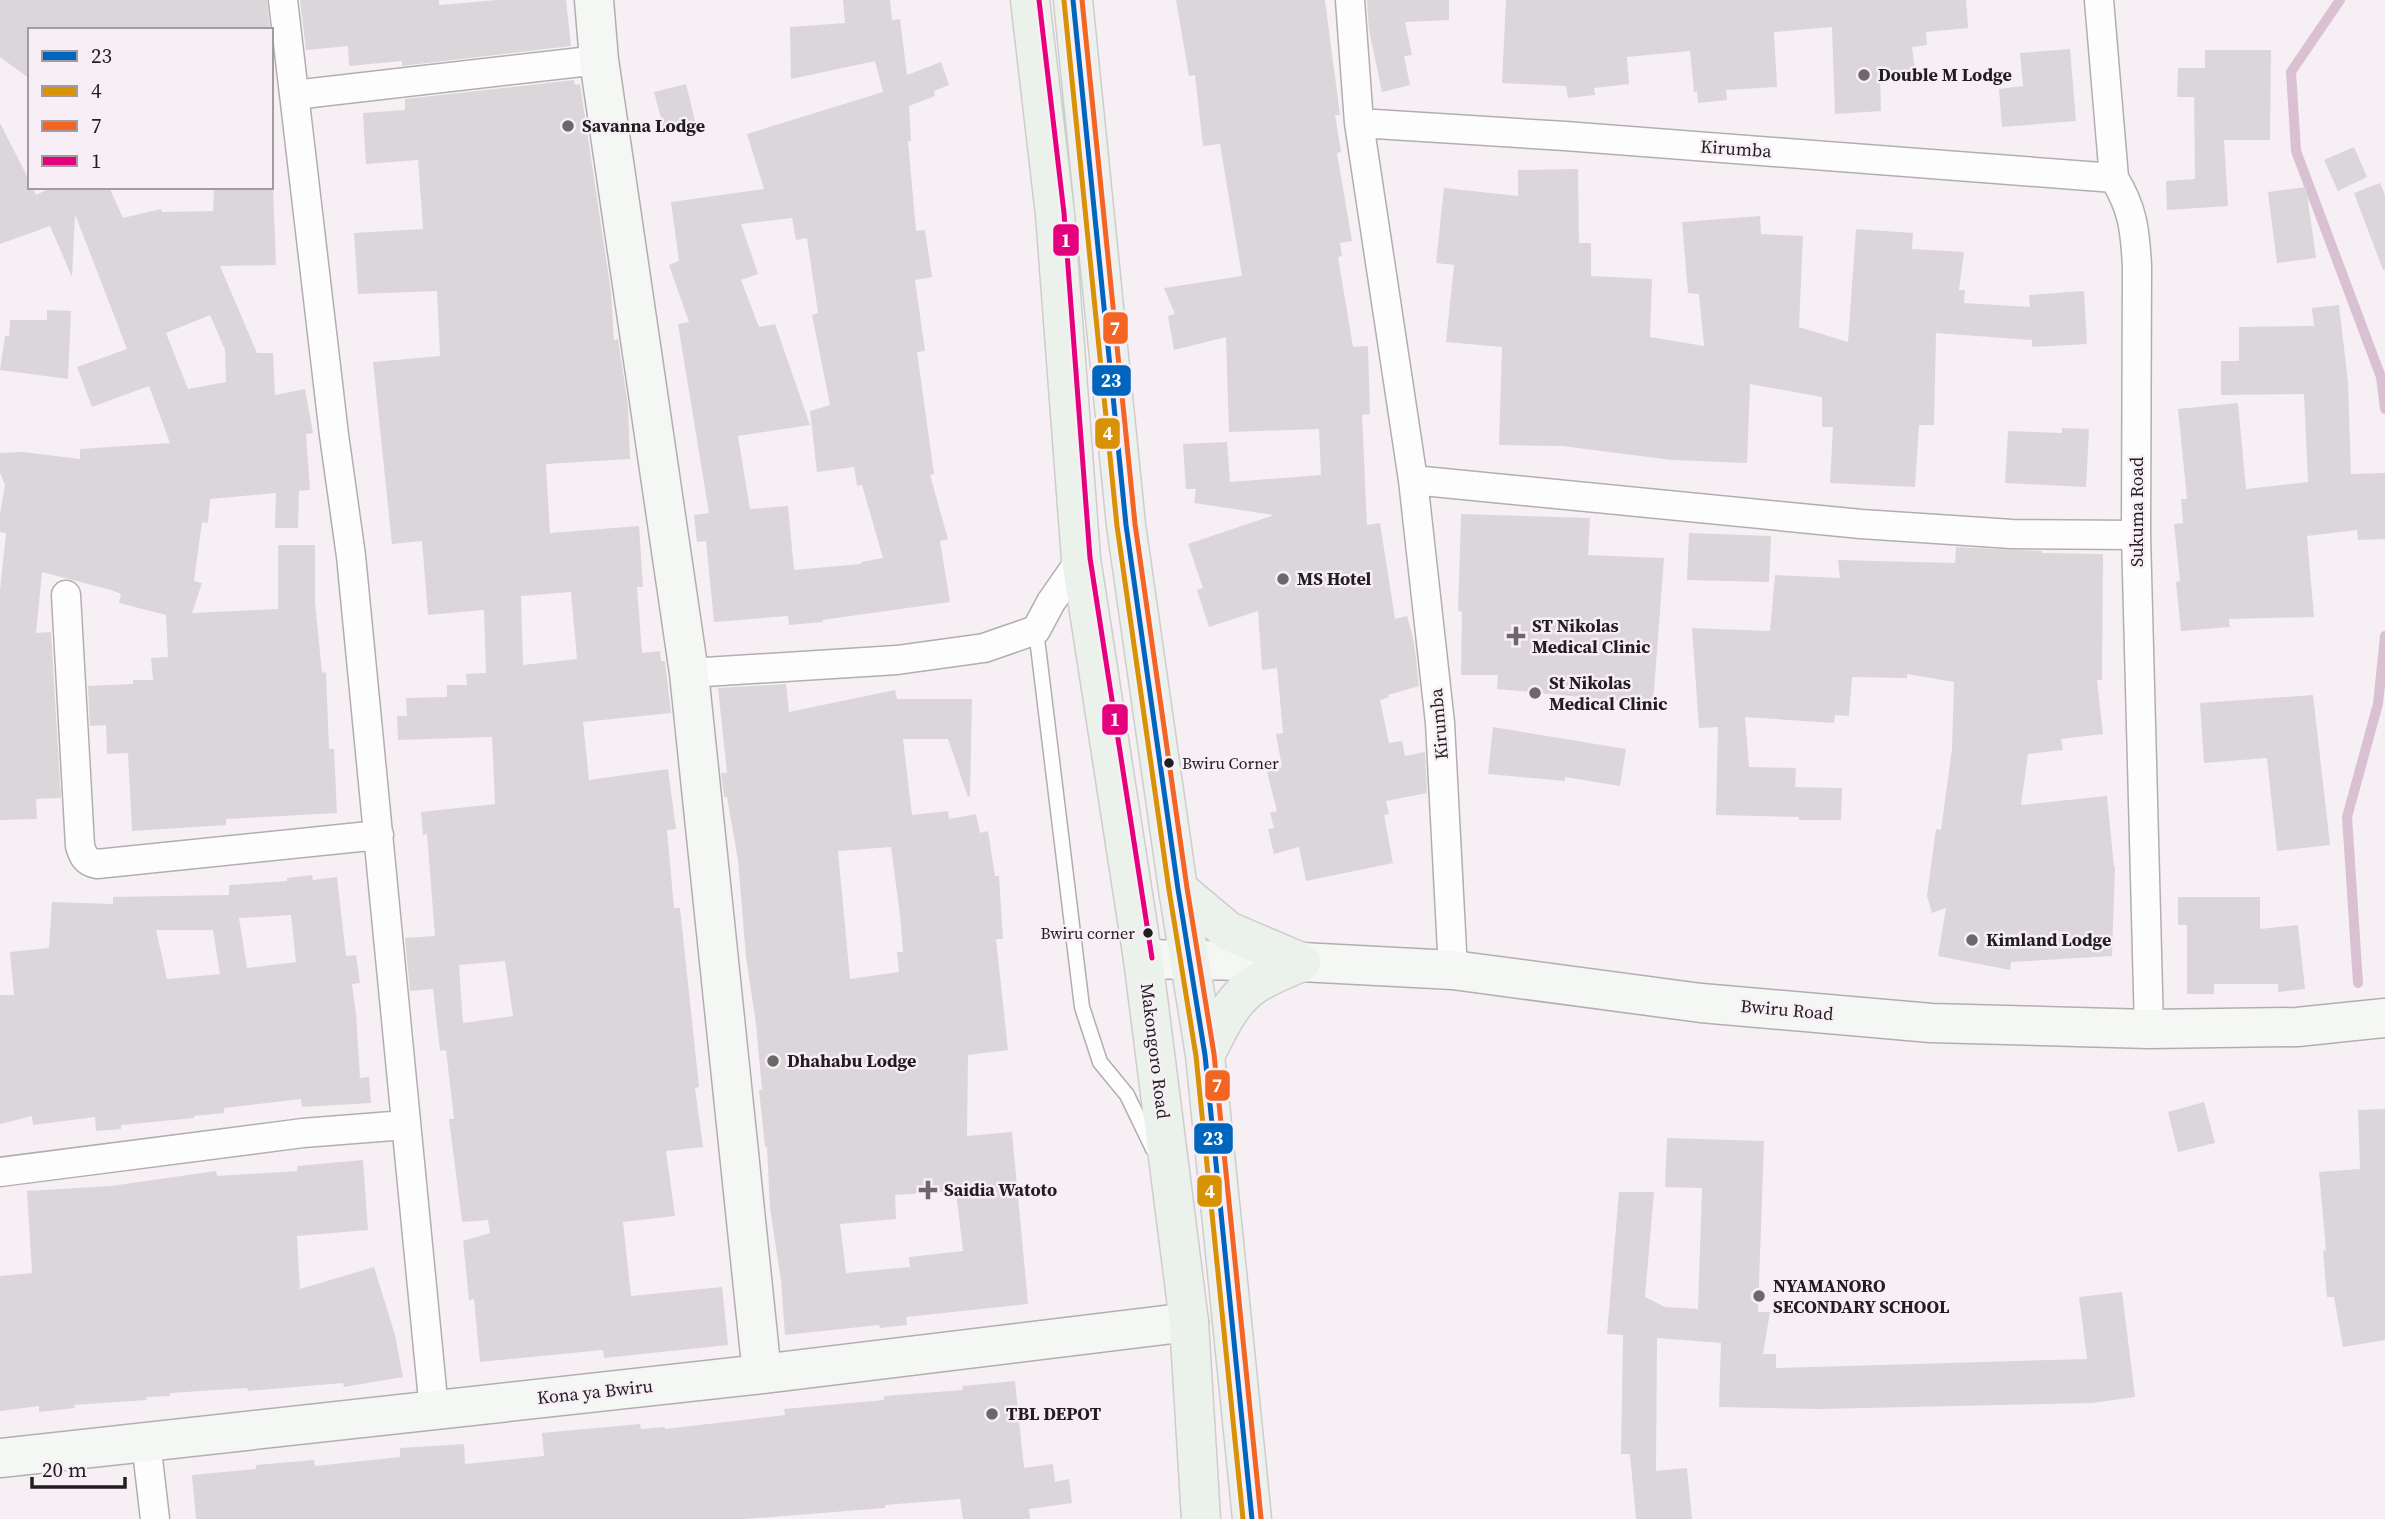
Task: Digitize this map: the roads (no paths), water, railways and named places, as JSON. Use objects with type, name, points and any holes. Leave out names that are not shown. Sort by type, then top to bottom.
[{"type":"main road","name":"Makongoro Road","points":[[1030,0],[1055,214],[1081,559],[1143,959],[1189,1322],[1201,1519]]},
{"type":"main road","points":[[1073,0],[1126,524],[1178,889],[1205,1055],[1252,1519]]},
{"type":"main road","points":[[1178,889],[1228,931],[1301,962]]},
{"type":"main road","points":[[1205,1055],[1243,993],[1301,962]]},
{"type":"street","points":[[283,0],[334,435],[351,556],[434,1410]]},
{"type":"street","points":[[594,0],[599,60],[689,673],[762,1374]]},
{"type":"street","name":"Kirumba","points":[[1350,0],[1359,123],[1413,480],[1440,723],[1453,970]]},
{"type":"street","name":"Sukuma Road","points":[[2099,0],[2114,178],[2126,198],[2135,229],[2136,535],[2149,1029]]},
{"type":"street","points":[[294,95],[599,60]]},
{"type":"street","name":"Kirumba","points":[[1359,123],[2114,178]]},
{"type":"street","points":[[1413,480],[1861,524],[2012,534],[2136,535]]},
{"type":"street","points":[[689,673],[897,660],[984,648],[1036,629],[1081,559]]},
{"type":"street","points":[[66,595],[80,846],[83,856],[90,862],[97,864],[379,835]]},
{"type":"street","name":"Bwiru Road","points":[[1143,959],[1301,962],[1453,970],[1701,1003],[1931,1023],[2149,1029],[2297,1027],[2385,1018]]},
{"type":"street","points":[[0,1172],[303,1133],[405,1125]]},
{"type":"street","name":"Kona ya Bwiru","points":[[0,1458],[762,1374],[1189,1322]]},
{"type":"street","points":[[146,1442],[155,1519]]},
{"type":"lane","points":[[1036,629],[1082,1007],[1100,1062],[1127,1095],[1172,1187]]},
{"type":"waterway","points":[[2340,0],[2291,72],[2296,151],[2381,377],[2385,409]]},
{"type":"waterway","points":[[2358,983],[2347,817],[2378,704],[2385,636]]},
{"type":"place","name":"Double M Lodge","points":[[1864,75]]},
{"type":"place","name":"Savanna Lodge","points":[[568,126]]},
{"type":"place","name":"MS Hotel","points":[[1283,579]]},
{"type":"place","name":"ST Nikolas Medical Clinic","points":[[1516,636]]},
{"type":"place","name":"St Nikolas Medical Clinic","points":[[1535,693]]},
{"type":"place","name":"Bwiru Corner","points":[[1169,763]]},
{"type":"place","name":"Bwiru corner","points":[[1148,933]]},
{"type":"place","name":"Kimland Lodge","points":[[1972,940]]},
{"type":"place","name":"Dhahabu Lodge","points":[[773,1061]]},
{"type":"place","name":"Saidia Watoto","points":[[928,1190]]},
{"type":"place","name":"NYAMANORO SECONDARY SCHOOL","points":[[1759,1296]]},
{"type":"place","name":"TBL DEPOT","points":[[992,1414]]}]
